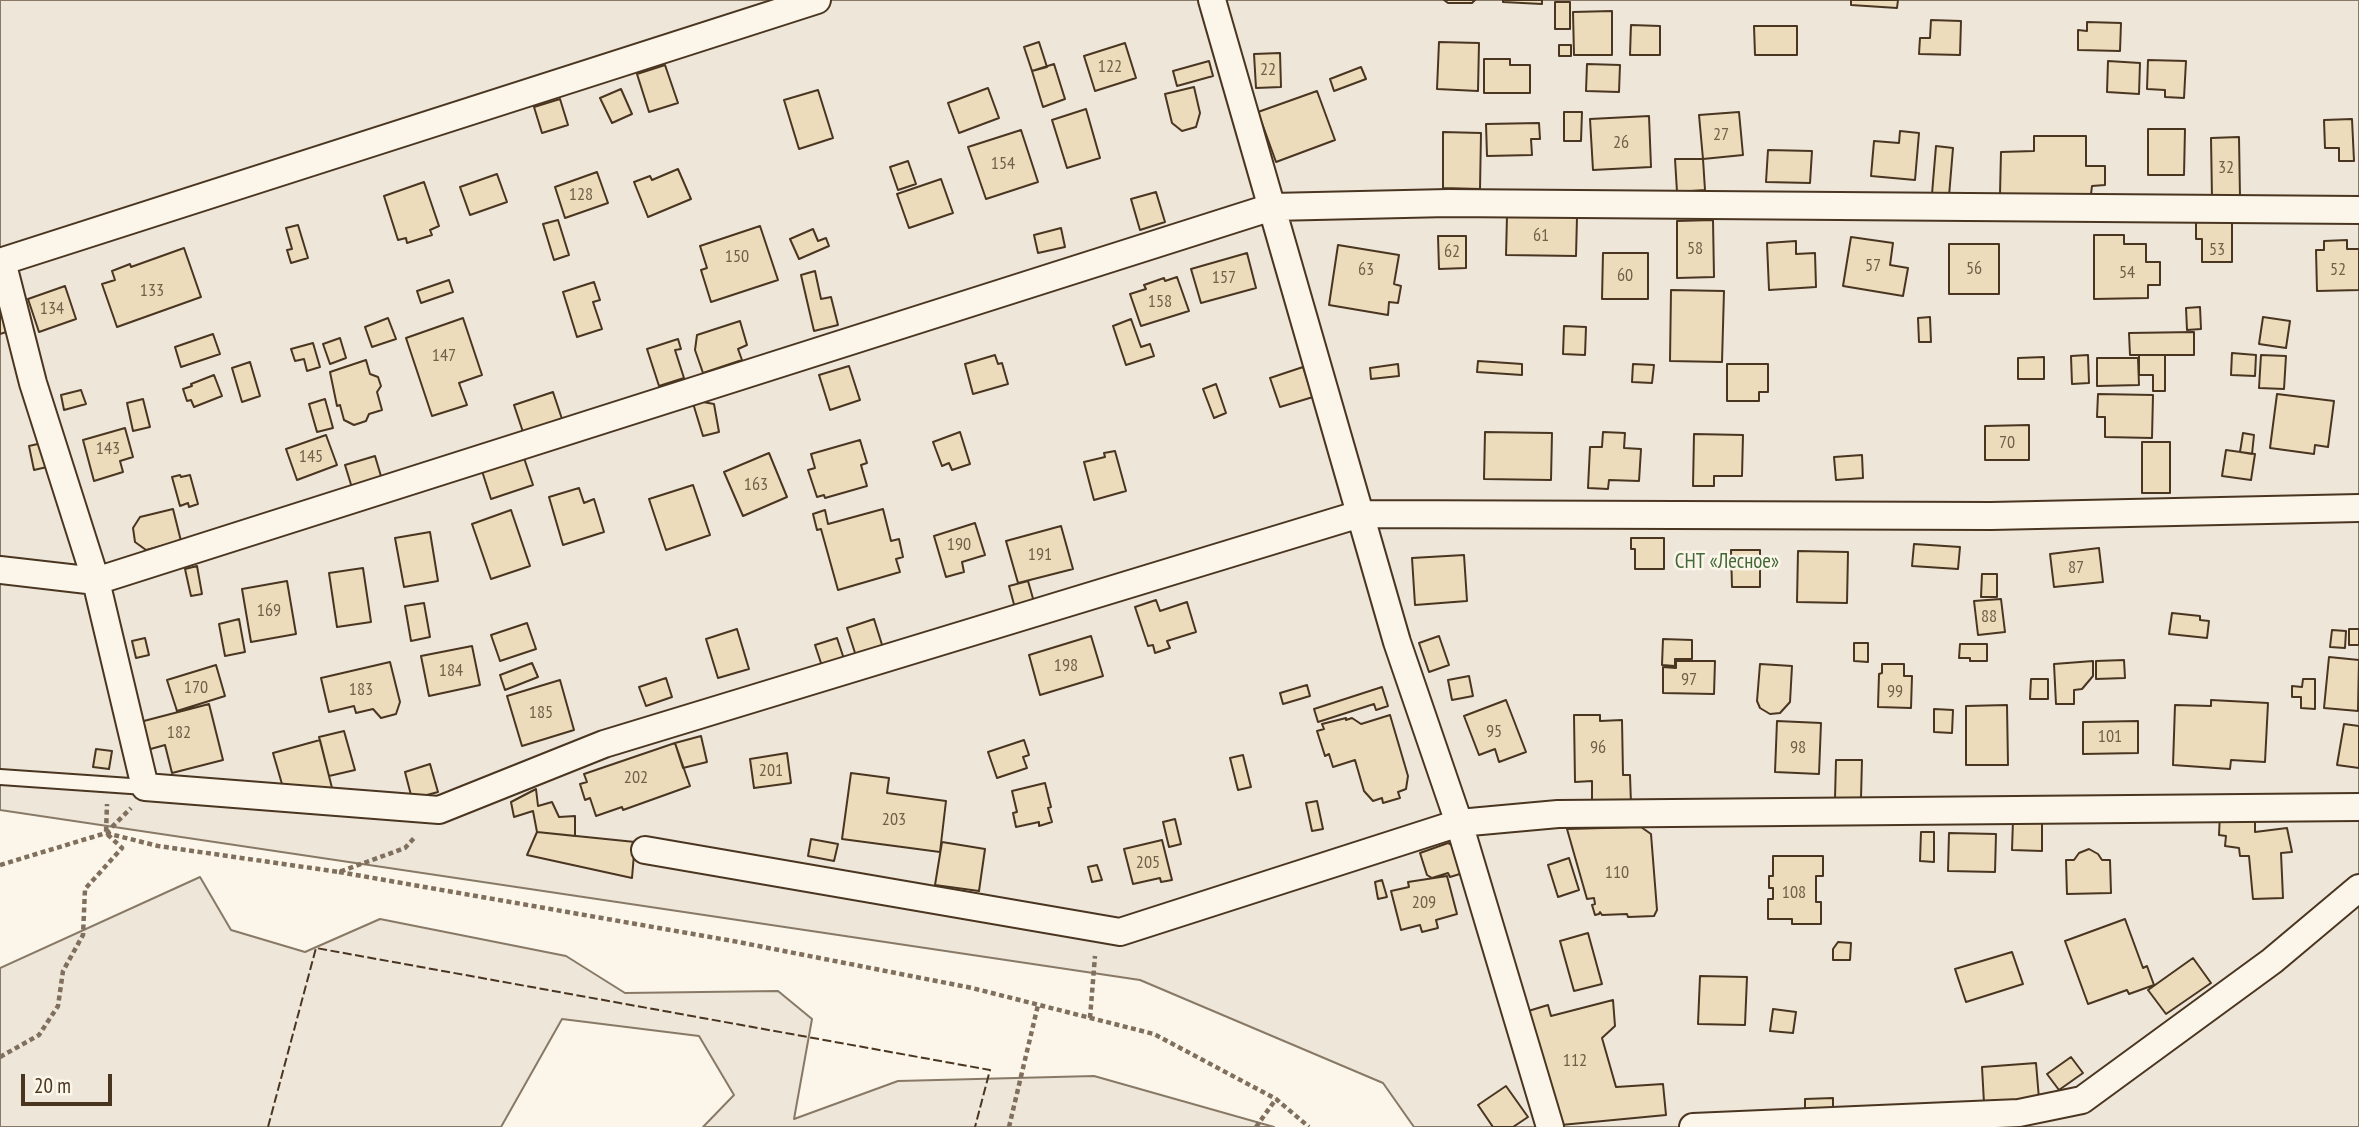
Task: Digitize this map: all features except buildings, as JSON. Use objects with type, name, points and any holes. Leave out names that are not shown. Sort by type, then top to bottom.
[{"type":"street","points":[[817,0],[1,261],[33,383],[96,582],[145,787],[439,810],[604,744],[1360,514],[1991,516],[2359,508]]},
{"type":"street","points":[[1212,0],[1397,642],[1459,823],[1550,1127]]},
{"type":"street","points":[[0,570],[96,582],[1272,207],[1448,203],[2359,210]]},
{"type":"street","points":[[645,850],[1120,932],[1459,823],[1558,814],[2359,807]]},
{"type":"street","points":[[1693,1127],[2019,1113],[2082,1100],[2272,961],[2359,888]]},
{"type":"lane","points":[[0,777],[145,787]]},
{"type":"path","points":[[0,865],[106,833],[142,798],[145,787]]},
{"type":"path","points":[[339,872],[405,848],[439,810]]},
{"type":"path","points":[[106,833],[158,846],[339,872],[733,941],[972,988],[1154,1034],[1276,1099],[1309,1127]]},
{"type":"path","points":[[0,1057],[39,1035],[58,1006],[63,971],[83,936],[86,889],[122,848],[106,833]]},
{"type":"path","points":[[1090,1018],[1098,928]]},
{"type":"path","points":[[1009,1127],[1038,1005]]},
{"type":"path","points":[[1256,1127],[1276,1099]]},
{"type":"green space","name":"СНТ «Лесное»","points":[[0,0],[2359,0],[2359,1127],[1414,1127],[1383,1083],[1140,980],[0,810]]},
{"type":"green space","points":[[200,877],[231,930],[305,952],[380,919],[566,956],[625,993],[778,991],[812,1019],[794,1119],[898,1081],[1094,1076],[1274,1127],[703,1127],[734,1095],[699,1036],[562,1019],[501,1127],[0,1127],[0,968]]},
{"type":"fence","points":[[268,1127],[316,948],[990,1070],[975,1127]]}]
